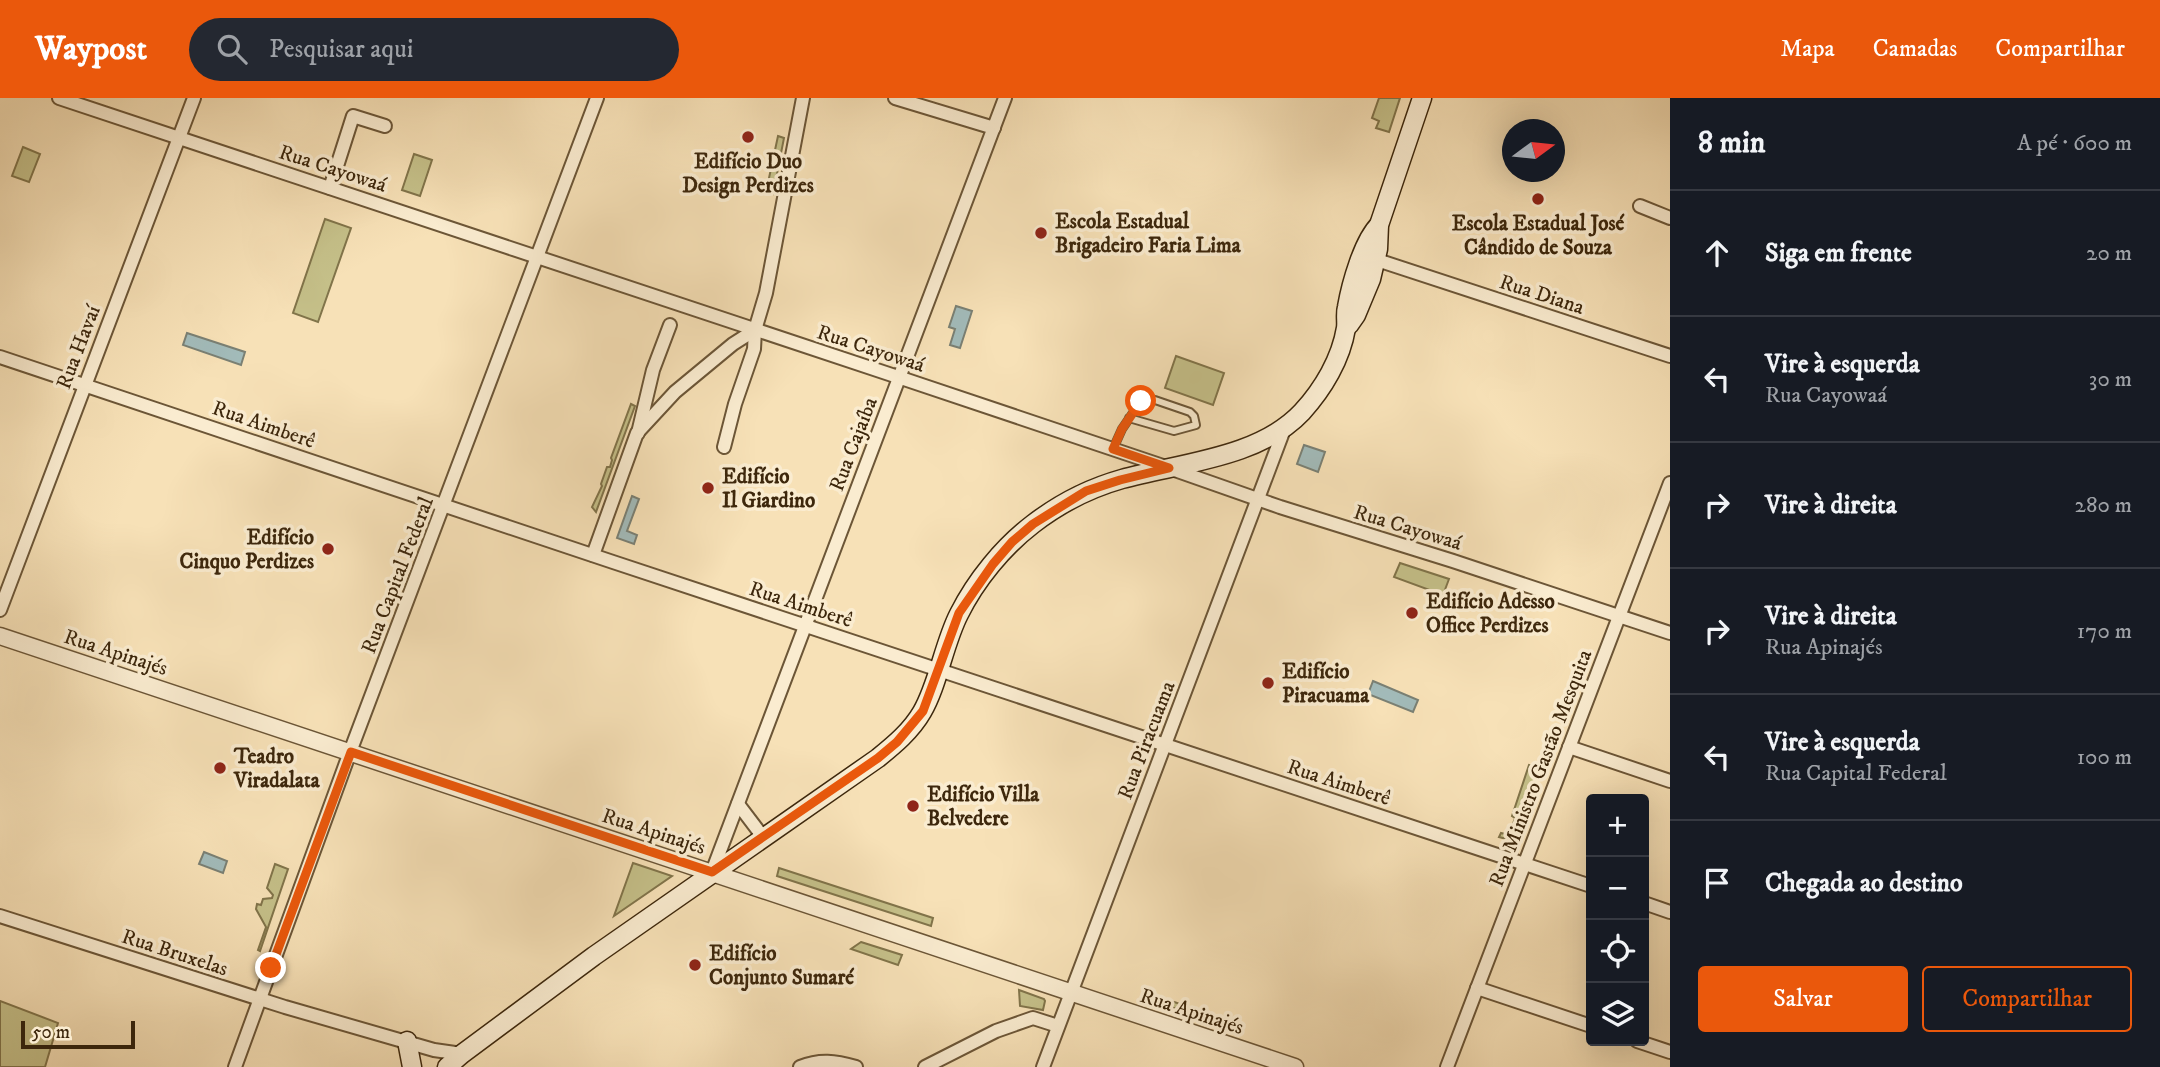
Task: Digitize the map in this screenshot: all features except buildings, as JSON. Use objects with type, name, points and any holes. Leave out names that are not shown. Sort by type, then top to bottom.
[{"type":"main road","points":[[447,1067],[565,977],[897,742],[923,711],[959,613],[993,564],[1033,524],[1086,491],[1219,456],[1241,449],[1285,428],[1319,392],[1334,363],[1346,327],[1356,315],[1371,279],[1369,257],[1422,98]]},
{"type":"main road","points":[[407,1041],[412,1067]]},
{"type":"street","name":"Rua Cayowaá","points":[[60,98],[1259,500],[1453,561],[1670,634]]},
{"type":"street","name":"Rua Havaí","points":[[0,610],[194,98]]},
{"type":"street","name":"Rua Capital Federal","points":[[235,1067],[597,98]]},
{"type":"street","points":[[724,447],[754,349],[755,330],[766,293],[803,98]]},
{"type":"street","points":[[894,98],[994,128]]},
{"type":"street","name":"Rua Cajaíba","points":[[712,872],[1005,98]]},
{"type":"street","points":[[330,188],[353,116],[385,126]]},
{"type":"street","points":[[1640,206],[1670,218]]},
{"type":"street","name":"Rua Diana","points":[[1369,257],[1670,356]]},
{"type":"street","points":[[593,555],[638,433],[653,370],[670,325]]},
{"type":"street","points":[[638,433],[675,392],[733,344],[755,330]]},
{"type":"street","name":"Rua Aimberê","points":[[0,357],[1586,884]]},
{"type":"street","name":"Rua Piracuama","points":[[1043,1067],[1285,428]]},
{"type":"street","name":"Rua Ministro Gastão Mesquita","points":[[1447,1067],[1670,483]]},
{"type":"street","name":"Rua Apinajés","points":[[0,636],[1295,1067]]},
{"type":"street","points":[[1569,747],[1670,781]]},
{"type":"street","points":[[738,804],[763,837]]},
{"type":"street","points":[[1649,905],[1670,912]]},
{"type":"street","name":"Rua Bruxelas","points":[[0,916],[260,999],[434,1050],[462,1054]]},
{"type":"street","points":[[1477,988],[1586,1024]]},
{"type":"street","points":[[925,1067],[996,1031],[1033,1018],[1058,1026]]},
{"type":"street","points":[[1649,1045],[1670,1052]]},
{"type":"street","points":[[800,1067],[817,1061],[832,1061],[856,1067]]},
{"type":"lane","points":[[1113,449],[1122,429],[1129,418],[1141,401],[1155,400],[1190,412],[1196,425],[1174,431],[1129,418]]},
{"type":"shaded area","points":[[1379,98],[1400,98],[1389,132],[1376,128],[1379,121],[1372,118]]},
{"type":"shaded area","points":[[778,136],[784,138],[773,194],[766,192]]},
{"type":"shaded area","points":[[23,147],[40,154],[29,182],[12,176]]},
{"type":"shaded area","points":[[414,154],[432,160],[420,196],[402,190]]},
{"type":"shaded area","points":[[325,219],[351,228],[318,322],[293,313]]},
{"type":"shaded area","points":[[1176,356],[1224,373],[1213,405],[1165,388]]},
{"type":"shaded area","points":[[631,404],[635,406],[596,512],[592,507],[607,467],[610,467]]},
{"type":"shaded area","points":[[1400,563],[1449,579],[1443,595],[1394,577]]},
{"type":"shaded area","points":[[1529,765],[1540,769],[1514,841],[1499,837],[1501,833],[1509,835],[1515,818],[1512,816]]},
{"type":"shaded area","points":[[633,863],[672,876],[614,916]]},
{"type":"shaded area","points":[[275,864],[288,869],[260,951],[258,950],[266,927],[256,909],[263,899],[272,898],[273,895],[267,888]]},
{"type":"shaded area","points":[[779,868],[933,918],[931,926],[777,876]]},
{"type":"shaded area","points":[[861,942],[902,955],[898,965],[851,949]]},
{"type":"shaded area","points":[[1019,990],[1044,999],[1043,1010],[1020,1006]]},
{"type":"shaded area","points":[[1157,996],[1206,1013],[1204,1018],[1156,1002]]},
{"type":"shaded area","points":[[0,1001],[58,1023],[45,1067],[0,1067]]},
{"type":"water","points":[[956,306],[972,311],[960,348],[950,345],[955,329],[949,327]]},
{"type":"water","points":[[187,333],[245,352],[241,365],[183,345]]},
{"type":"water","points":[[1304,445],[1325,452],[1318,472],[1297,464]]},
{"type":"water","points":[[632,496],[639,499],[627,531],[637,535],[634,544],[617,538]]},
{"type":"water","points":[[1373,681],[1418,700],[1413,712],[1368,694]]},
{"type":"water","points":[[204,852],[227,861],[223,873],[199,864]]},
{"type":"place","name":"Edifício Duo Design Perdizes","points":[[748,137]]},
{"type":"place","name":"Escola Estadual José Cândido de Souza","points":[[1538,199]]},
{"type":"place","name":"Escola Estadual Brigadeiro Faria Lima","points":[[1041,233]]},
{"type":"place","name":"Edifício Il Giardino","points":[[708,488]]},
{"type":"place","name":"Edifício Cinquo Perdizes","points":[[328,549]]},
{"type":"place","name":"Edifício Adesso Office Perdizes","points":[[1412,613]]},
{"type":"place","name":"Edifício Piracuama","points":[[1268,683]]},
{"type":"place","name":"Teadro Viradalata","points":[[220,768]]},
{"type":"place","name":"Edifício Villa Belvedere","points":[[913,806]]},
{"type":"place","name":"Edifício Conjunto Sumaré","points":[[695,965]]},
{"type":"route","points":[[271,968],[351,752],[712,872],[878,758],[913,725],[923,711],[959,613],[974,589],[1012,542],[1033,524],[1086,491],[1169,468],[1113,449],[1122,429],[1141,401]]}]
